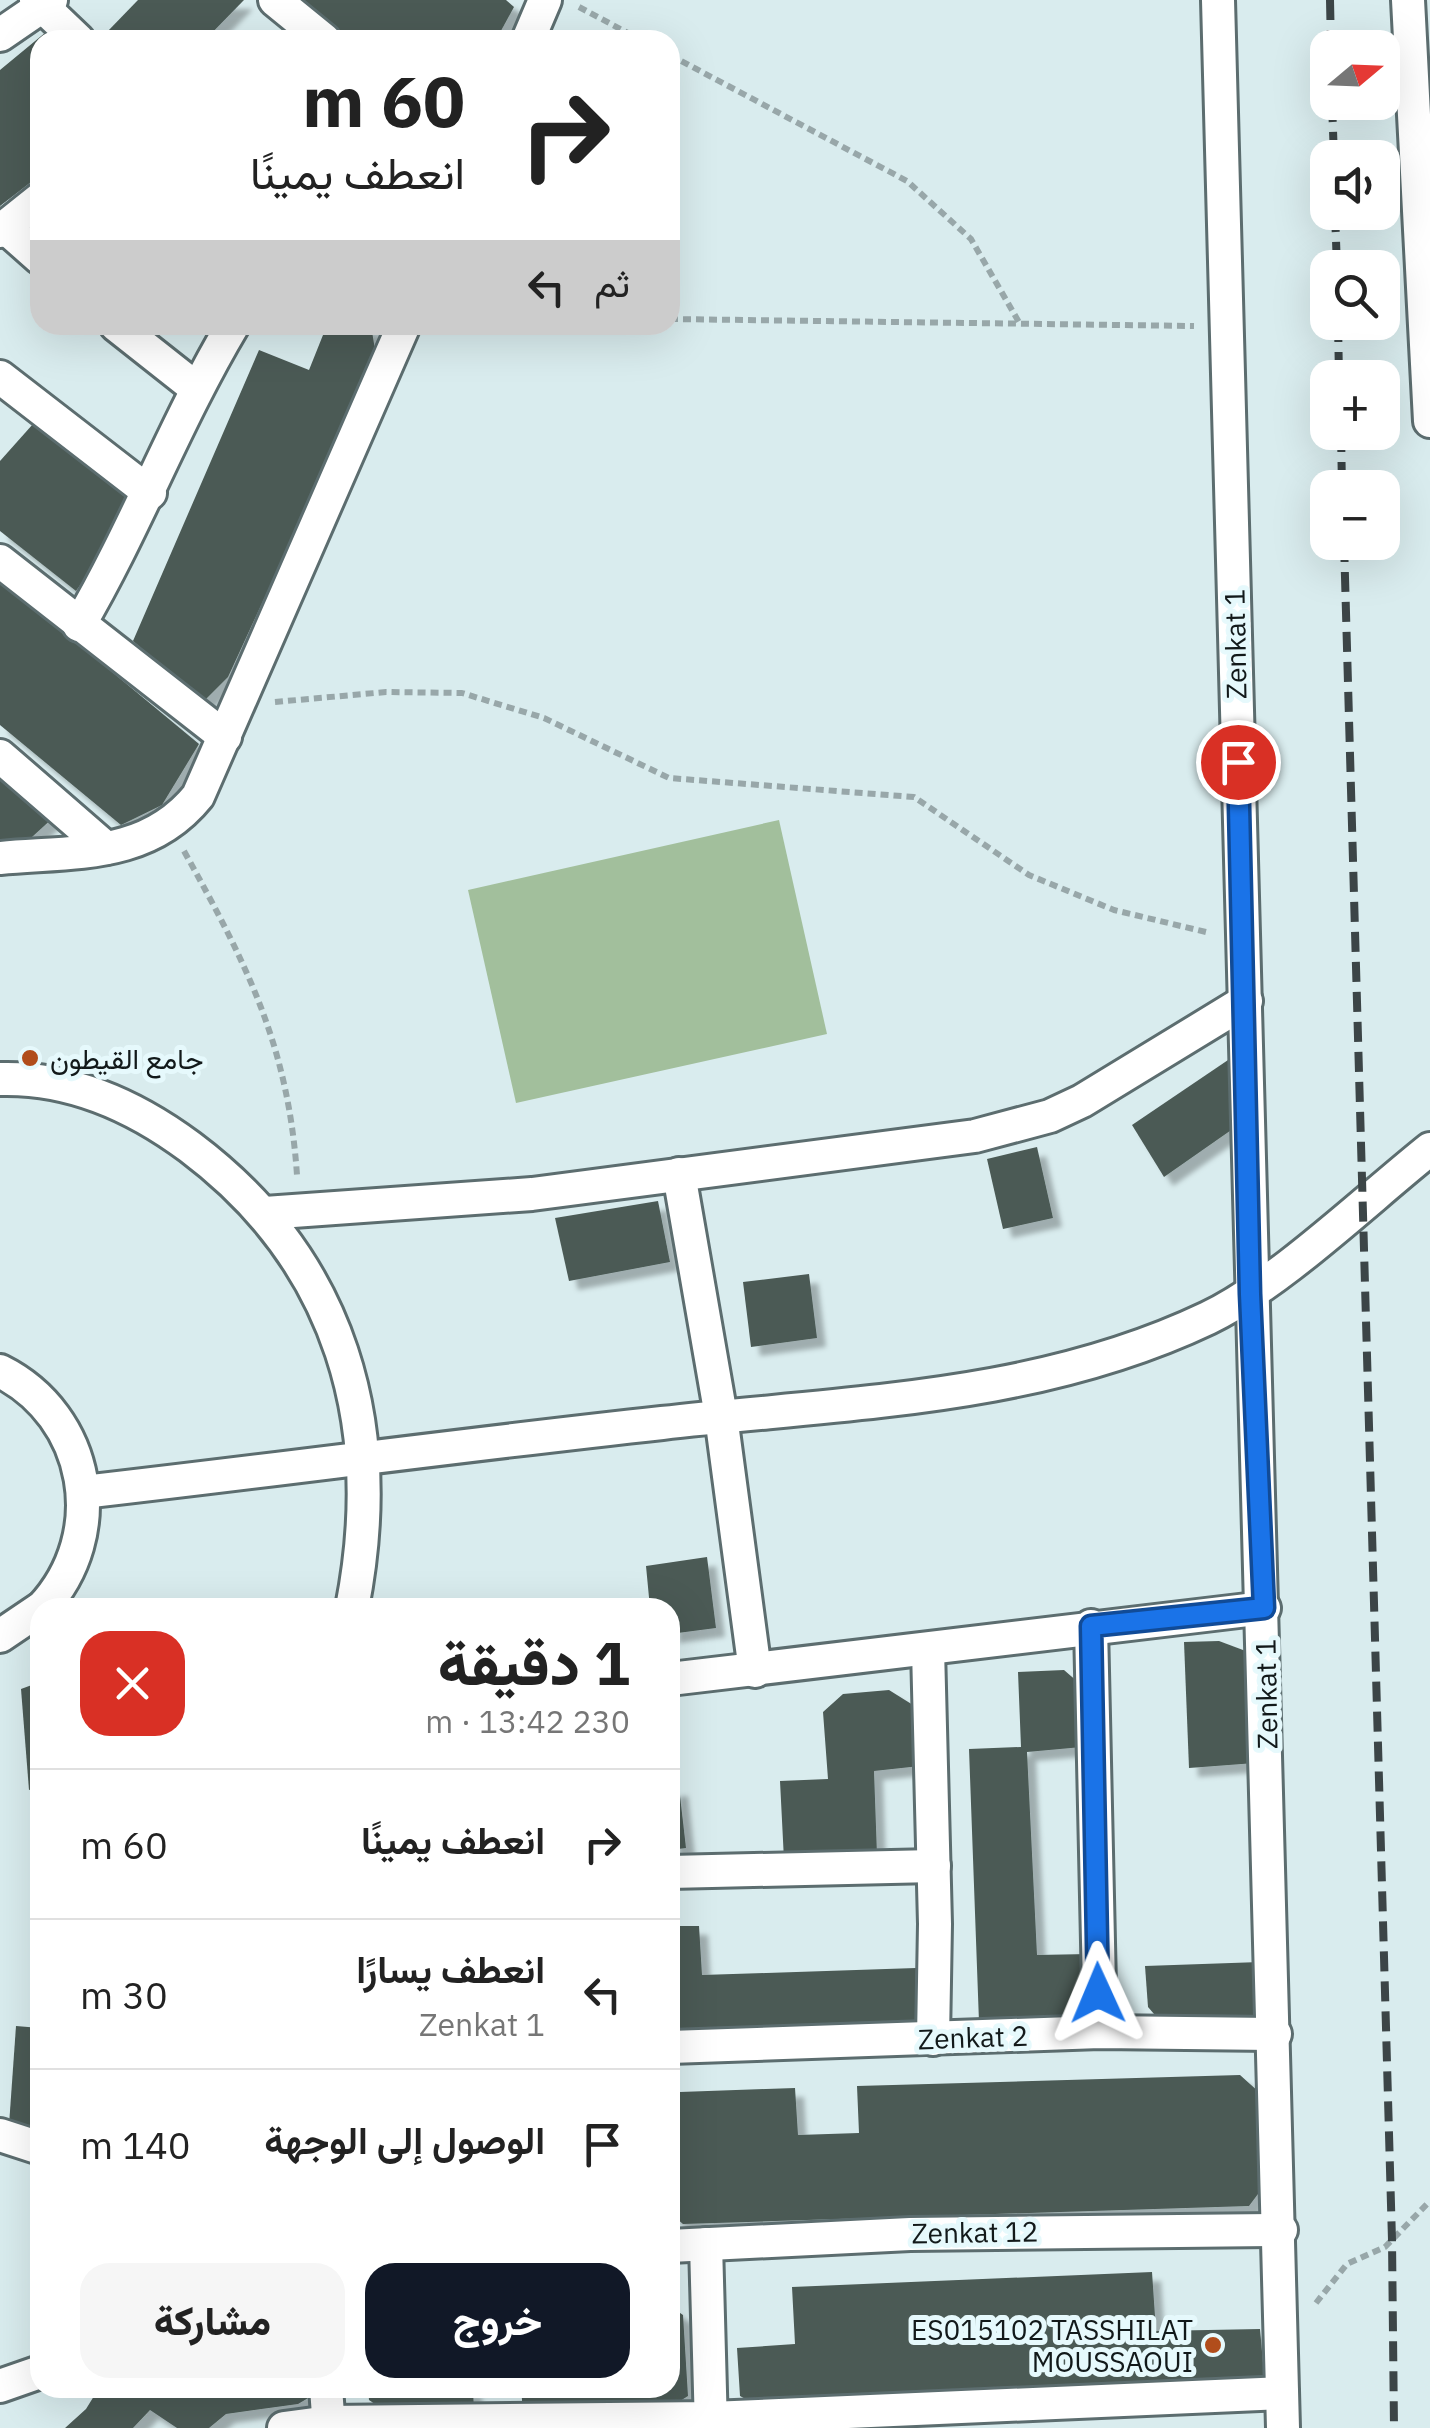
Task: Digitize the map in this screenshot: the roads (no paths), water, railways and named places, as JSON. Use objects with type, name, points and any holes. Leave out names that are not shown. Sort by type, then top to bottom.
[{"type":"street","points":[[275,0],[312,30]]},
{"type":"street","points":[[532,30],[546,0]]},
{"type":"street","name":"Zenkat 1","points":[[1218,0],[1246,1001],[1250,1294],[1264,1608],[1281,2230],[1283,2428]]},
{"type":"street","points":[[1408,0],[1427,264],[1430,421]]},
{"type":"street","points":[[0,35],[42,2],[69,30]]},
{"type":"street","points":[[30,206],[3,229],[30,250]]},
{"type":"street","points":[[128,335],[197,390]]},
{"type":"street","points":[[79,626],[227,335]]},
{"type":"street","points":[[0,858],[130,846],[170,826],[198,796],[400,335]]},
{"type":"street","points":[[0,377],[150,493]]},
{"type":"street","points":[[0,561],[225,737]]},
{"type":"street","points":[[0,756],[106,848]]},
{"type":"street","points":[[265,1213],[532,1194],[932,1142],[1028,1123],[1125,1078],[1246,1001]]},
{"type":"street","points":[[0,1079],[28,1078],[118,1102],[163,1127],[210,1162],[265,1213],[297,1254],[322,1298],[356,1400],[366,1460],[364,1528],[354,1598]]},
{"type":"street","points":[[84,1492],[720,1416],[938,1395],[1045,1378],[1152,1343],[1250,1294],[1430,1149]]},
{"type":"street","points":[[678,1174],[720,1416],[755,1672]]},
{"type":"street","points":[[0,1370],[28,1388],[56,1417],[75,1453],[84,1492],[76,1553],[47,1598]]},
{"type":"street","points":[[680,1678],[1264,1608]]},
{"type":"street","points":[[0,1636],[30,1616]]},
{"type":"street","points":[[1091,1626],[1100,2032]]},
{"type":"street","points":[[928,1649],[934,1866],[933,2039]]},
{"type":"street","points":[[680,1872],[934,1866]]},
{"type":"street","name":"Zenkat 2","points":[[680,2048],[1100,2032],[1275,2034]]},
{"type":"street","points":[[0,2135],[30,2145]]},
{"type":"street","name":"Zenkat 12","points":[[680,2245],[910,2234],[1281,2230]]},
{"type":"street","points":[[706,2244],[711,2423]]},
{"type":"street","points":[[0,2386],[30,2376]]},
{"type":"street","points":[[284,2428],[711,2423],[1282,2393]]},
{"type":"street","points":[[327,2398],[329,2425]]},
{"type":"railway","points":[[1330,0],[1331,30]]},
{"type":"railway","points":[[1333,120],[1333,140]]},
{"type":"railway","points":[[1336,230],[1336,250]]},
{"type":"railway","points":[[1338,340],[1339,360]]},
{"type":"railway","points":[[1341,450],[1342,470]]},
{"type":"railway","points":[[1345,560],[1394,2428]]},
{"type":"place","name":"جامع القيطون","points":[[30,1058]]},
{"type":"place","name":"ES015102 TASSHILAT MOUSSAOUI","points":[[1213,2345]]}]
